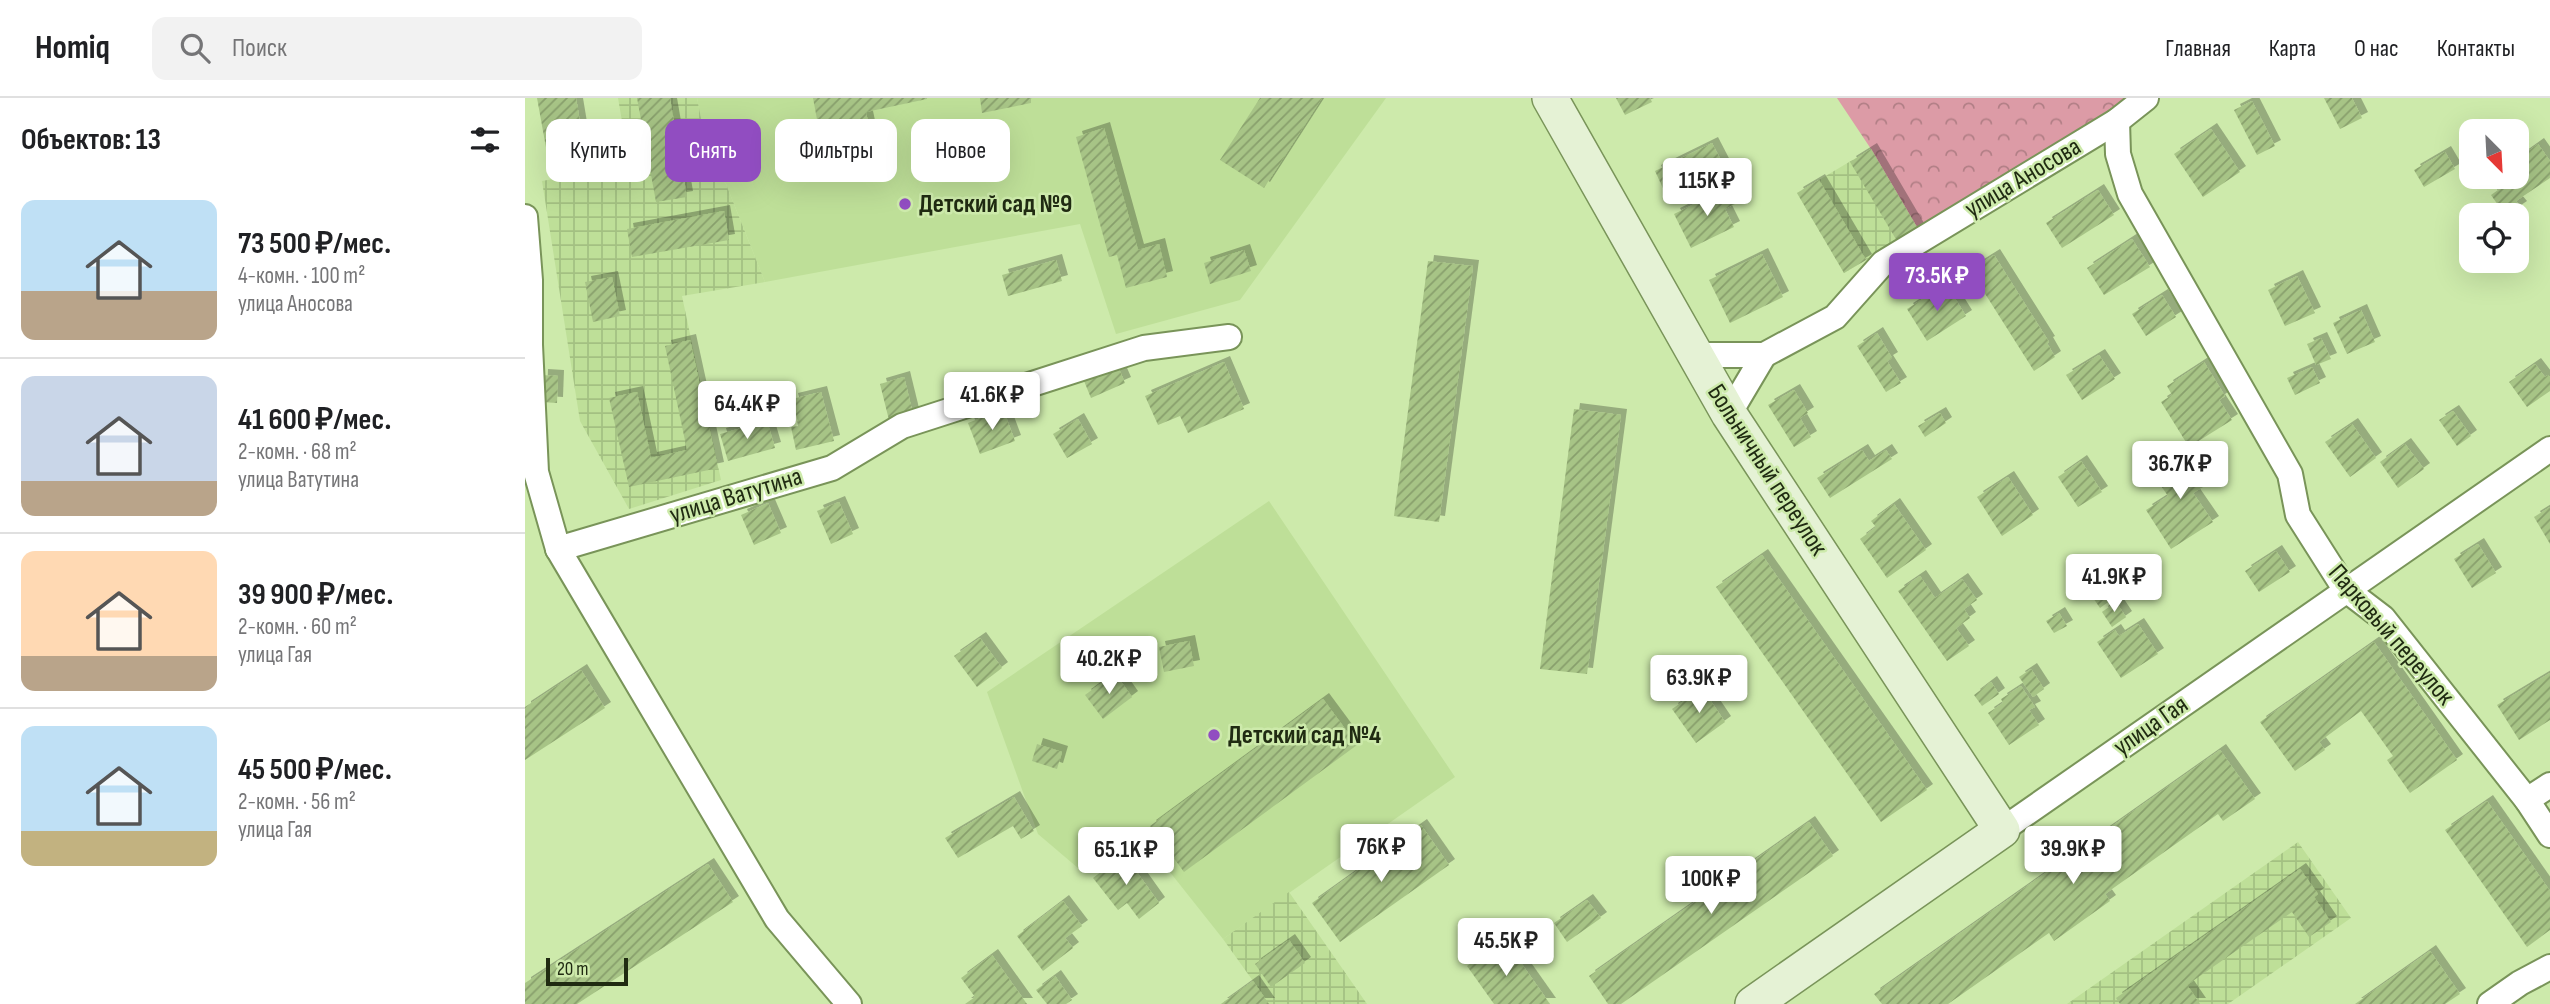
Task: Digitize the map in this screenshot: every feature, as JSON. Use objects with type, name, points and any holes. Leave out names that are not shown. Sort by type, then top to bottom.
[{"type":"street","name":"Больничный переулок","points":[[1550,98],[1729,414],[2002,830]]},
{"type":"street","name":"улица Аносова","points":[[1695,355],[1764,355],[1835,317],[1883,263],[2117,121],[2146,98]]},
{"type":"street","name":"Парковый переулок","points":[[2117,121],[2118,154],[2130,194],[2290,474],[2298,515],[2345,589],[2383,618],[2527,800],[2550,835]]},
{"type":"street","points":[[525,217],[530,280],[536,472],[558,549],[778,919],[849,1004]]},
{"type":"street","name":"улица Ватутина","points":[[558,549],[832,468],[902,426],[1144,348],[1229,337]]},
{"type":"street","points":[[1729,414],[1764,355]]},
{"type":"street","name":"улица Гая","points":[[1753,1004],[2345,589],[2494,490],[2550,449]]},
{"type":"street","points":[[2527,800],[2550,785]]},
{"type":"street","points":[[2490,1004],[2520,983],[2550,967]]},
{"type":"shaded area","points":[[618,98],[697,98],[701,119],[665,119],[665,182],[724,182],[765,282],[682,296],[721,480],[629,509],[580,421],[542,181],[651,182],[651,119],[622,119]]},
{"type":"shaded area","points":[[697,98],[1386,98],[1240,300],[1116,334],[1080,224],[765,282],[724,182],[761,182],[761,119],[701,119]]},
{"type":"shaded area","points":[[1871,149],[1918,229],[1844,273],[1797,193]]},
{"type":"shaded area","name":"Детский сад №4","points":[[1269,501],[1455,777],[1223,939],[1135,828],[1078,868],[1038,834],[987,692]]},
{"type":"shaded area","points":[[2298,842],[2351,918],[2228,1004],[2067,1004]]},
{"type":"shaded area","points":[[1289,892],[1367,1004],[1221,1004],[1253,981],[1223,939]]},
{"type":"green space","points":[[1837,98],[2128,98],[1918,229]]},
{"type":"building","points":[[537,98],[576,98],[580,119],[546,119],[546,148]]},
{"type":"building","points":[[637,98],[670,98],[674,119],[665,119],[665,182],[684,182],[687,197],[656,202],[651,175],[651,119],[641,119]]},
{"type":"building","points":[[813,98],[927,98],[866,112],[867,119],[817,119]]},
{"type":"building","points":[[980,98],[1031,98],[1031,103],[982,113]]},
{"type":"building","points":[[1260,98],[1322,98],[1264,188],[1220,160]]},
{"type":"building","points":[[1616,98],[1650,98],[1652,102],[1625,115]]},
{"type":"building","points":[[2324,98],[2352,98],[2362,118],[2340,129]]},
{"type":"building","points":[[2252,101],[2275,146],[2257,155],[2234,110]]},
{"type":"building","points":[[1104,128],[1138,250],[1159,244],[1167,277],[1126,288],[1117,255],[1109,257],[1076,137]]},
{"type":"building","points":[[2211,129],[2240,172],[2203,197],[2174,154]]},
{"type":"building","points":[[1712,143],[1726,170],[1668,199],[1655,171]]},
{"type":"building","points":[[2538,144],[2550,161],[2550,178],[2516,201],[2518,203],[2497,203],[2491,195],[2499,189],[2529,189],[2529,150]]},
{"type":"building","points":[[1871,149],[1918,229],[1897,241],[1850,162]]},
{"type":"building","points":[[2445,152],[2455,169],[2424,187],[2414,170]]},
{"type":"building","points":[[1819,180],[1866,260],[1844,273],[1797,193]]},
{"type":"building","points":[[1729,187],[1737,203],[1725,209],[1734,227],[1691,248],[1674,214]]},
{"type":"building","points":[[2098,190],[2114,215],[2062,248],[2046,223]]},
{"type":"building","points":[[724,211],[729,240],[632,257],[627,229]]},
{"type":"building","points":[[2132,239],[2150,267],[2104,295],[2087,268]]},
{"type":"building","points":[[1244,250],[1251,271],[1210,284],[1204,263]]},
{"type":"building","points":[[1762,254],[1783,297],[1730,323],[1709,280]]},
{"type":"building","points":[[1994,255],[2049,342],[2047,343],[2055,357],[2034,371],[1970,270]]},
{"type":"building","points":[[1056,260],[1062,281],[1008,296],[1002,275]]},
{"type":"building","points":[[1428,261],[1473,266],[1439,522],[1394,516]]},
{"type":"building","points":[[2297,276],[2315,313],[2285,326],[2268,290]]},
{"type":"building","points":[[612,277],[620,316],[593,322],[585,282]]},
{"type":"building","points":[[1946,284],[1966,316],[1927,341],[1907,309]]},
{"type":"building","points":[[2162,295],[2176,317],[2146,336],[2132,314]]},
{"type":"building","points":[[2361,310],[2375,342],[2347,354],[2333,323]]},
{"type":"building","points":[[1877,333],[1892,358],[1887,361],[1901,383],[1886,392],[1857,346]]},
{"type":"building","points":[[2321,338],[2331,359],[2316,365],[2307,344]]},
{"type":"building","points":[[690,340],[718,468],[629,487],[609,398],[637,392],[651,458],[687,450],[665,346]]},
{"type":"building","points":[[2099,355],[2115,379],[2082,400],[2066,375]]},
{"type":"building","points":[[1224,362],[1244,409],[1188,433],[1180,416],[1158,425],[1145,396]]},
{"type":"building","points":[[2204,362],[2225,396],[2219,400],[2232,420],[2189,447],[2161,402],[2172,395],[2167,386]]},
{"type":"building","points":[[2535,364],[2545,377],[2550,377],[2550,391],[2527,407],[2509,382]]},
{"type":"building","points":[[1118,367],[1125,383],[1091,398],[1084,381]]},
{"type":"building","points":[[2312,367],[2320,383],[2295,395],[2287,378]]},
{"type":"building","points":[[542,375],[558,376],[557,403],[541,402]]},
{"type":"building","points":[[904,377],[913,414],[889,420],[880,384]]},
{"type":"building","points":[[1794,390],[1808,413],[1800,418],[1811,437],[1794,447],[1768,405]]},
{"type":"building","points":[[821,392],[834,441],[796,450],[791,427],[799,426],[792,399]]},
{"type":"building","points":[[1003,409],[1015,441],[980,454],[968,423]]},
{"type":"building","points":[[1574,409],[1621,415],[1587,674],[1540,669]]},
{"type":"building","points":[[2453,411],[2471,436],[2457,446],[2439,420]]},
{"type":"building","points":[[1940,413],[1946,423],[1925,437],[1918,426]]},
{"type":"building","points":[[1078,419],[1092,444],[1067,458],[1053,434]]},
{"type":"building","points":[[767,421],[775,448],[728,461],[720,434]]},
{"type":"building","points":[[2352,424],[2376,458],[2350,477],[2325,442]]},
{"type":"building","points":[[2405,444],[2424,469],[2398,488],[2380,462]]},
{"type":"building","points":[[1862,450],[1869,461],[1886,450],[1892,459],[1830,498],[1817,478]]},
{"type":"building","points":[[2186,451],[2208,484],[2193,493],[2213,522],[2171,549],[2146,510],[2168,496],[2152,473]]},
{"type":"building","points":[[2081,461],[2102,492],[2078,507],[2058,477]]},
{"type":"building","points":[[2008,477],[2033,515],[2002,536],[1977,497]]},
{"type":"building","points":[[839,502],[853,534],[831,544],[817,511]]},
{"type":"building","points":[[768,503],[781,533],[754,545],[741,515]]},
{"type":"building","points":[[1894,504],[1926,550],[1887,578],[1860,539],[1876,527],[1871,521]]},
{"type":"building","points":[[2550,507],[2550,544],[2534,517]]},
{"type":"building","points":[[2478,544],[2496,573],[2472,588],[2454,559]]},
{"type":"building","points":[[2276,551],[2290,572],[2259,592],[2245,571]]},
{"type":"building","points":[[1762,555],[1927,790],[1881,822],[1716,587]]},
{"type":"building","points":[[1920,576],[1935,598],[1962,579],[1977,600],[1964,609],[1970,618],[1956,628],[1969,646],[1947,661],[1898,591]]},
{"type":"building","points":[[2101,584],[2111,600],[2100,608],[2089,592]]},
{"type":"building","points":[[2116,602],[2126,617],[2112,627],[2102,612]]},
{"type":"building","points":[[2059,613],[2067,626],[2054,633],[2046,621]]},
{"type":"building","points":[[2138,624],[2158,654],[2121,678],[2097,642],[2115,630],[2119,636]]},
{"type":"building","points":[[980,638],[1002,668],[977,687],[954,656]]},
{"type":"building","points":[[1189,641],[1194,666],[1164,672],[1159,647]]},
{"type":"building","points":[[2374,642],[2457,760],[2410,793],[2387,760],[2393,756],[2361,711],[2319,742],[2325,750],[2295,771],[2260,722]]},
{"type":"building","points":[[2031,669],[2044,689],[2033,697],[2019,677]]},
{"type":"building","points":[[581,670],[605,708],[525,760],[525,707]]},
{"type":"building","points":[[1115,673],[1132,697],[1103,719],[1085,695]]},
{"type":"building","points":[[2550,673],[2550,720],[2519,740],[2497,705]]},
{"type":"building","points":[[1991,682],[1999,694],[1982,706],[1974,695]]},
{"type":"building","points":[[2021,686],[2035,707],[2029,710],[2039,725],[2009,745],[1988,713],[2003,703],[2001,699]]},
{"type":"building","points":[[1702,688],[1725,722],[1696,743],[1672,709]]},
{"type":"building","points":[[1323,699],[1357,745],[1184,872],[1150,826]]},
{"type":"building","points":[[1037,744],[1062,752],[1057,769],[1032,761]]},
{"type":"building","points":[[2220,750],[2255,799],[2223,821],[2218,814],[2105,894],[2110,901],[2054,941],[2049,933],[1948,1004],[1882,1004],[1874,994]]},
{"type":"building","points":[[1014,797],[1034,831],[1021,839],[1013,826],[958,858],[945,838]]},
{"type":"building","points":[[2487,801],[2550,891],[2550,930],[2527,947],[2445,830]]},
{"type":"building","points":[[1809,822],[1833,856],[1621,1004],[1608,1004],[1589,976]]},
{"type":"building","points":[[1421,825],[1449,865],[1340,942],[1312,903]]},
{"type":"building","points":[[1124,854],[1159,903],[1139,919],[1127,903],[1118,910],[1093,878]]},
{"type":"building","points":[[708,864],[733,902],[577,1004],[525,1004],[525,983]]},
{"type":"building","points":[[2300,869],[2318,894],[2314,897],[2331,922],[2309,937],[2292,912],[2187,985],[2200,1004],[2120,1004],[2116,998]]},
{"type":"building","points":[[1587,900],[1601,918],[1567,942],[1554,923]]},
{"type":"building","points":[[1063,901],[1082,926],[1065,938],[1073,948],[1043,971],[1017,936]]},
{"type":"building","points":[[1504,939],[1550,1004],[1494,1004],[1467,966]]},
{"type":"building","points":[[1289,940],[1305,963],[1271,987],[1255,964]]},
{"type":"building","points":[[2430,951],[2460,994],[2445,1004],[2355,1004]]},
{"type":"building","points":[[992,955],[1027,1004],[965,1004],[975,997],[961,978]]},
{"type":"building","points":[[1055,976],[1072,1000],[1066,1004],[1047,1004],[1036,990]]},
{"type":"building","points":[[1253,981],[1269,1004],[1221,1004]]},
{"type":"place","name":"Детский сад №9","points":[[905,204]]},
{"type":"place","name":"Детский сад №4","points":[[1214,735]]}]
